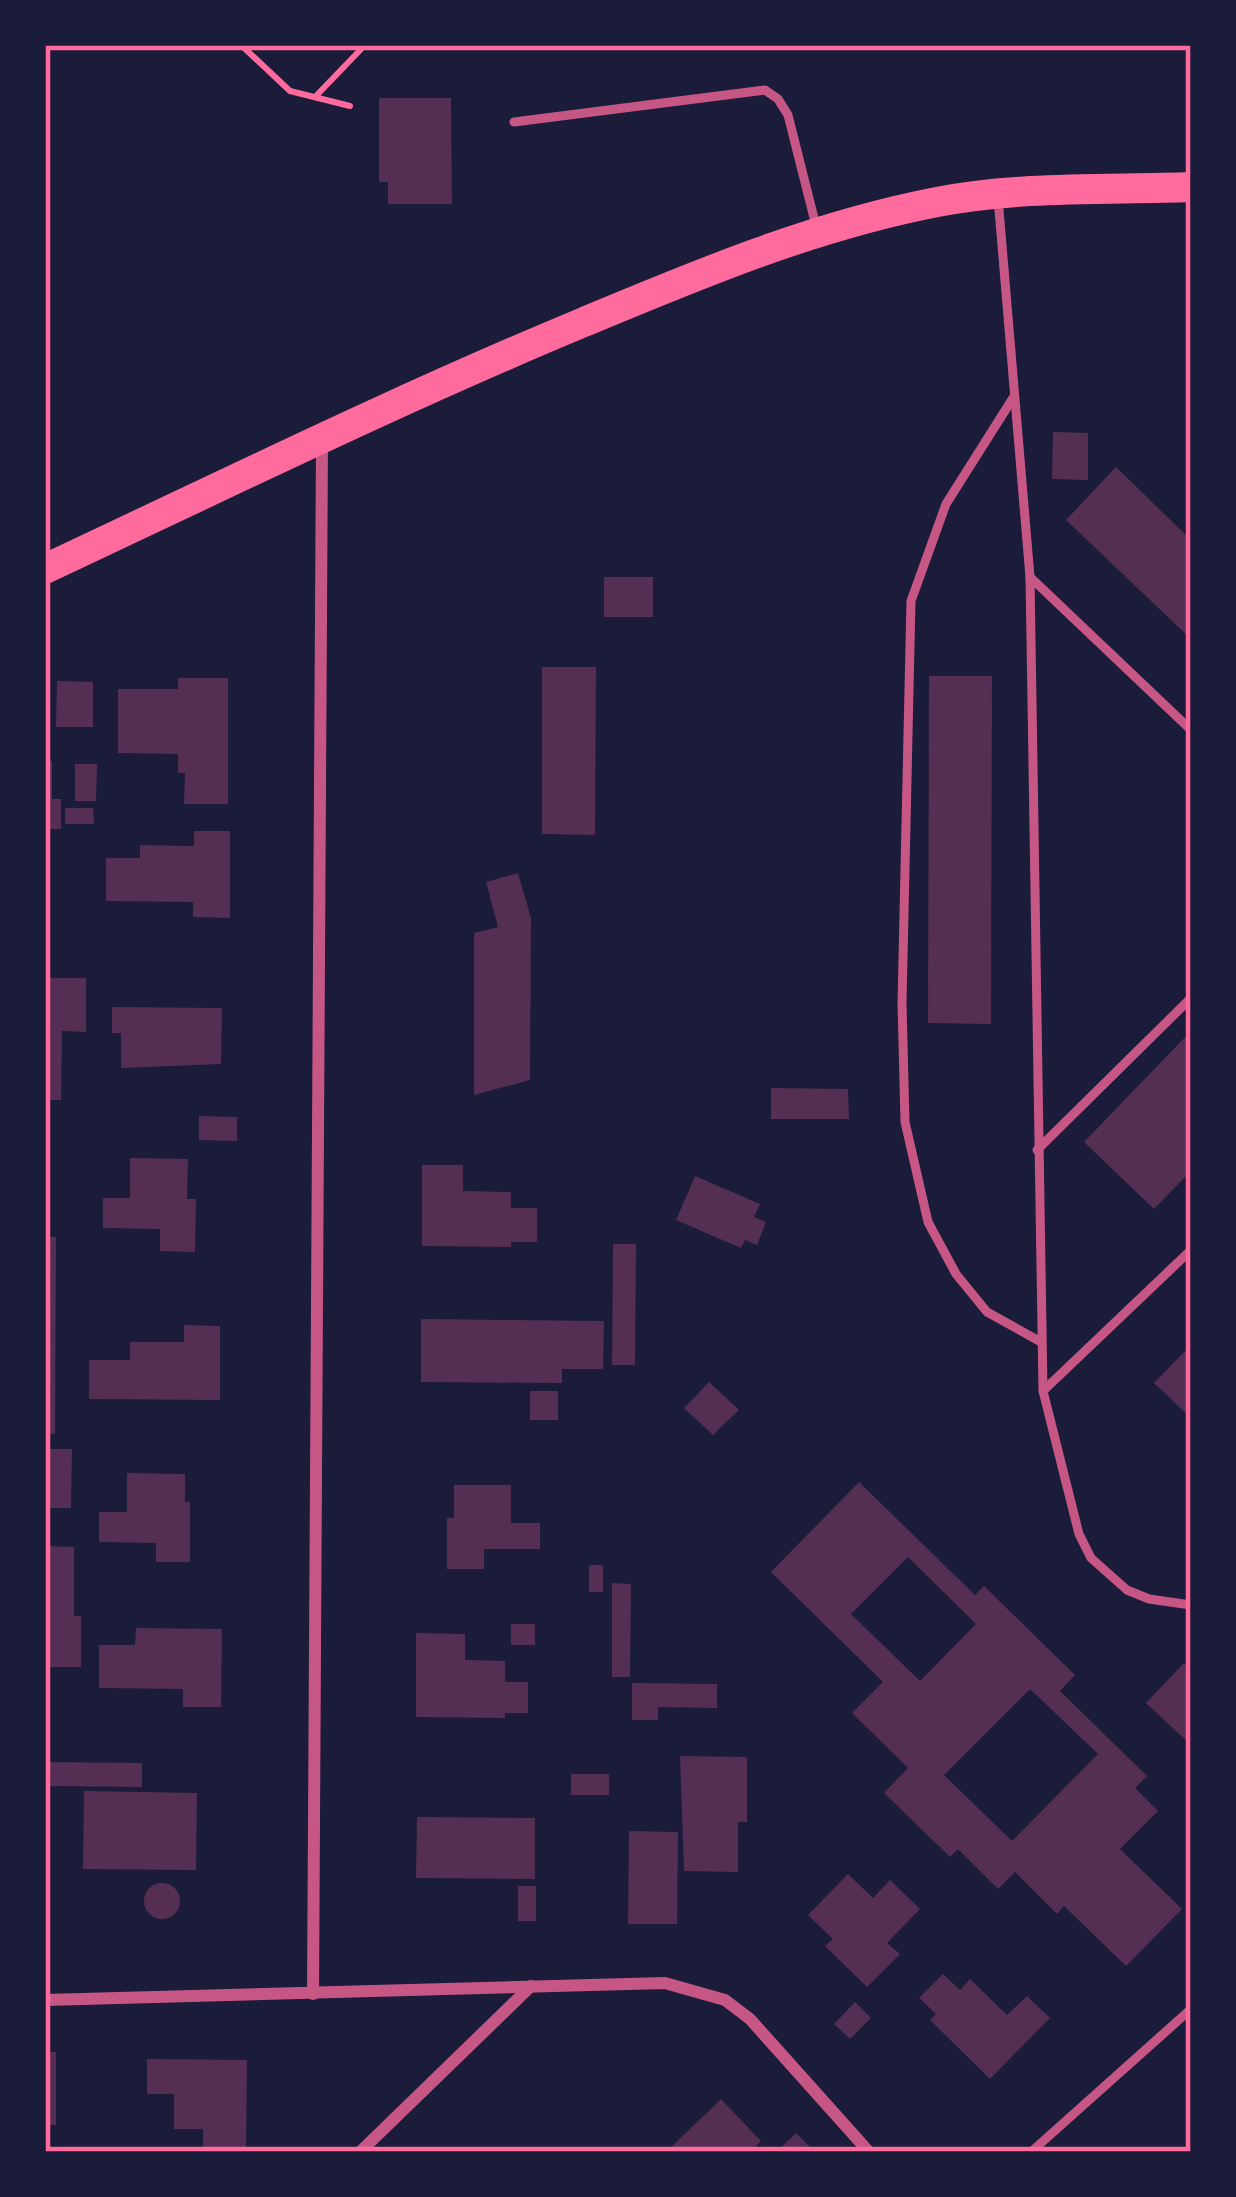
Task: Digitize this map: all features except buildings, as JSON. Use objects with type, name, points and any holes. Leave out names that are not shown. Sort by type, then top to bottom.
[{"type":"highway","points":[[45,569],[519,349],[817,231],[935,202],[998,193],[1191,188]]},
{"type":"street","points":[[313,1994],[322,439]]},
{"type":"street","points":[[45,2000],[665,1983],[725,2000],[750,2019],[869,2152]]},
{"type":"street","points":[[360,2152],[531,1985]]},
{"type":"lane","points":[[514,122],[765,90],[788,115],[817,231]]},
{"type":"lane","points":[[998,193],[1030,577],[1043,1391],[1079,1534],[1091,1558],[1127,1590],[1149,1599],[1191,1605]]},
{"type":"lane","points":[[1013,398],[946,504],[911,601],[902,1003],[905,1122],[928,1222],[956,1274],[987,1312],[1041,1342]]},
{"type":"lane","points":[[1030,577],[1191,730]]},
{"type":"lane","points":[[1036,1150],[1191,998]]},
{"type":"lane","points":[[1043,1391],[1191,1250]]},
{"type":"lane","points":[[1031,2152],[1191,2008]]},
{"type":"path","points":[[241,45],[290,91],[350,106]]},
{"type":"path","points":[[315,97],[365,45]]}]
